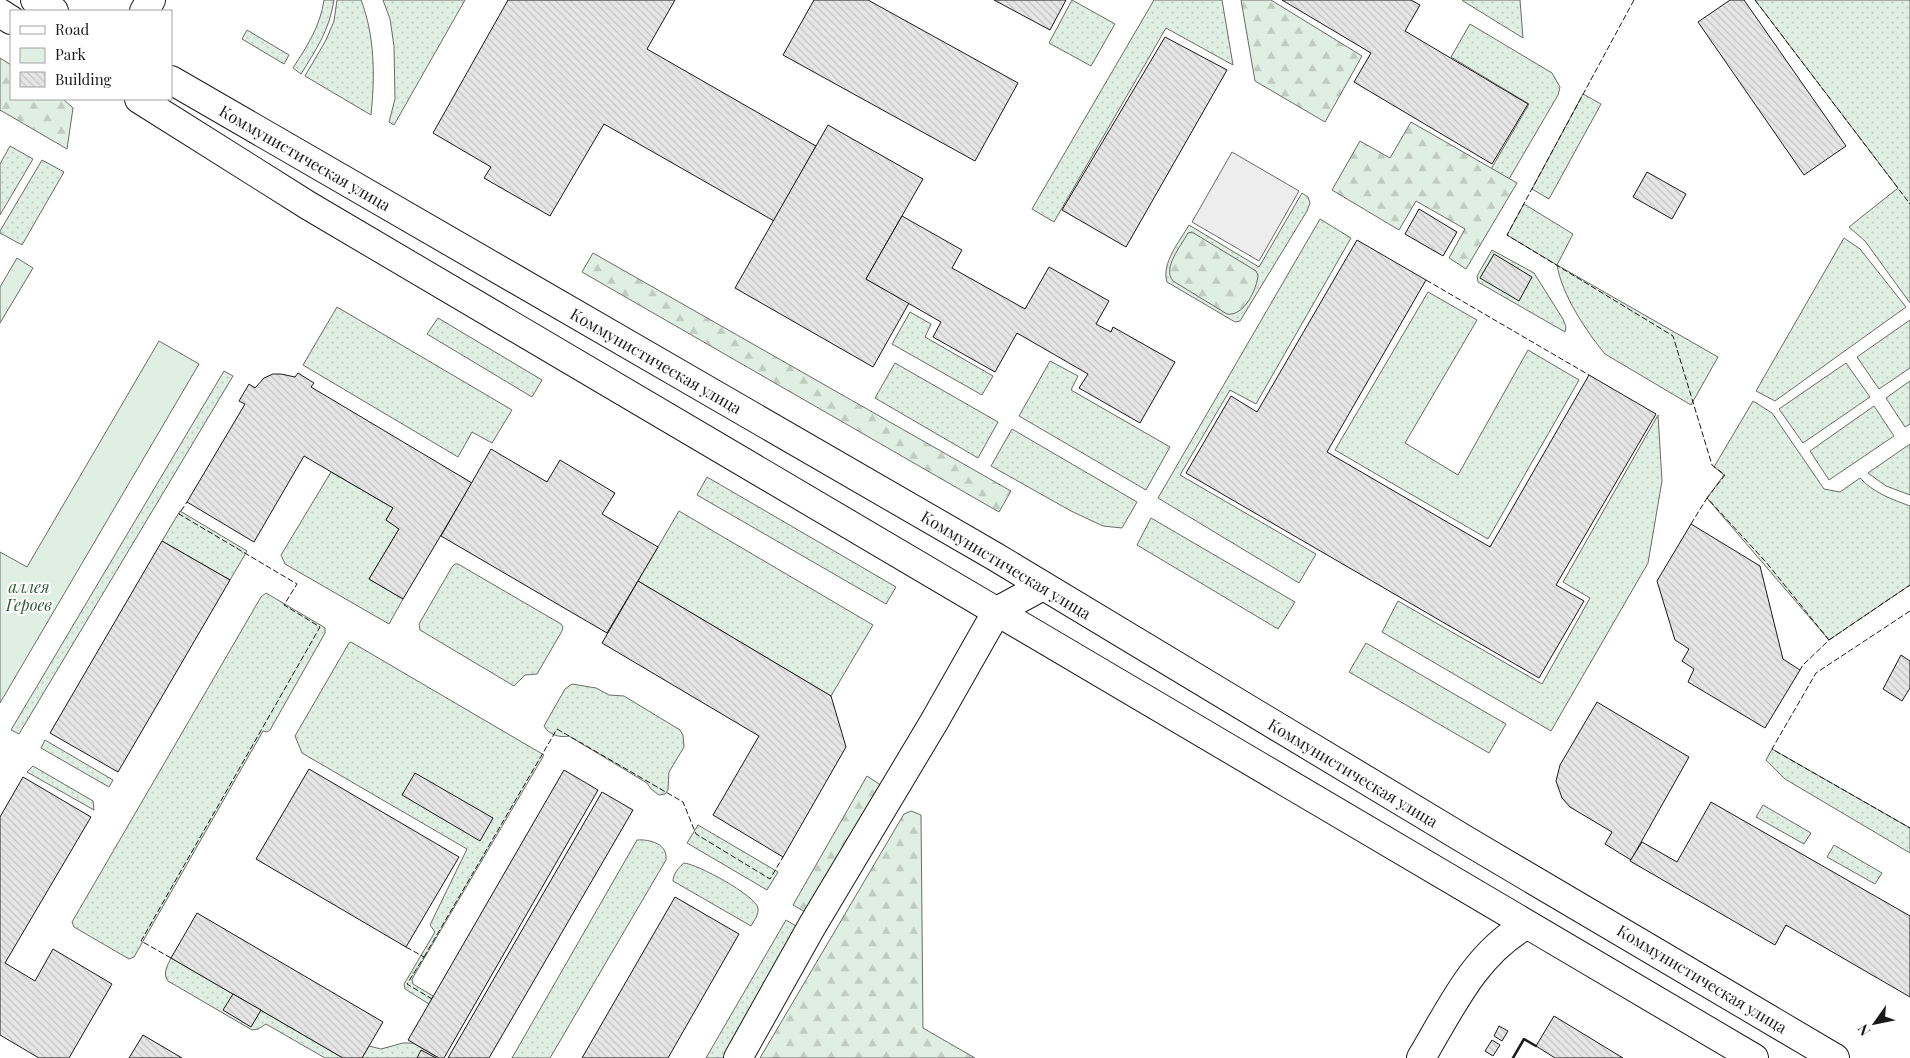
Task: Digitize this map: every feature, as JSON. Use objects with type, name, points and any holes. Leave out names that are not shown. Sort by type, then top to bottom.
[{"type":"main road","points":[[35,0],[52,10]]},
{"type":"main road","name":"Коммунистическая улица","points":[[172,81],[994,556],[1469,842],[1835,1058]]},
{"type":"main road","points":[[141,100],[309,206],[1754,1058]]},
{"type":"main road","points":[[738,1058],[812,926],[934,722],[997,611],[1043,586]]},
{"type":"main road","points":[[1421,1058],[1474,970],[1492,949],[1508,935],[1526,925]]},
{"type":"green space","points":[[324,0],[334,0],[329,21],[322,39],[301,74],[293,68],[316,28]]},
{"type":"green space","points":[[337,0],[361,0],[366,14],[373,57],[371,115],[305,76],[326,40],[334,21]]},
{"type":"green space","points":[[383,0],[465,0],[394,125],[389,122],[395,99],[394,46],[390,19]]},
{"type":"green space","points":[[1072,0],[1115,24],[1091,66],[1049,43]]},
{"type":"green space","points":[[1154,0],[1222,0],[1233,65],[1166,28],[1054,222],[1032,209]]},
{"type":"green space","points":[[1241,0],[1271,0],[1362,56],[1325,122],[1255,81]]},
{"type":"green space","points":[[1520,0],[1523,38],[1463,1]]},
{"type":"green space","points":[[1755,0],[1910,0],[1910,303],[1865,241],[1849,227],[1898,188]]},
{"type":"green space","points":[[1470,24],[1552,73],[1560,87],[1558,95],[1509,179],[1491,169],[1529,104],[1451,57]]},
{"type":"green space","points":[[247,30],[289,55],[284,64],[242,39]]},
{"type":"green space","points":[[0,58],[10,64],[10,100],[64,100],[73,108],[67,149],[0,110]]},
{"type":"green space","points":[[1583,94],[1601,104],[1549,199],[1532,189]]},
{"type":"green space","points":[[1411,122],[1517,183],[1466,269],[1449,258],[1465,229],[1416,201],[1399,230],[1332,190],[1360,141],[1390,158]]},
{"type":"green space","points":[[10,146],[33,159],[0,215],[0,164]]},
{"type":"green space","points":[[42,160],[64,172],[22,245],[0,233],[0,231]]},
{"type":"green space","points":[[1302,193],[1308,197],[1310,203],[1307,211],[1240,321],[1235,322],[1167,282],[1166,275],[1169,260],[1189,225],[1259,267]]},
{"type":"green space","points":[[1524,204],[1573,234],[1557,265],[1507,235]]},
{"type":"green space","points":[[1320,219],[1351,238],[1256,404],[1230,390],[1180,475],[1316,554],[1299,583],[1158,498]]},
{"type":"green space","points":[[1192,232],[1256,271],[1258,275],[1255,287],[1249,301],[1239,311],[1227,314],[1173,281],[1170,276],[1171,264],[1177,250],[1188,233]]},
{"type":"green space","points":[[1844,238],[1860,249],[1906,307],[1775,401],[1756,391]]},
{"type":"green space","points":[[1492,250],[1534,273],[1563,319],[1566,327],[1565,332],[1478,282],[1477,276]]},
{"type":"green space","points":[[593,253],[1011,491],[999,512],[582,272]]},
{"type":"green space","points":[[17,258],[33,268],[0,323],[0,287]]},
{"type":"green space","points":[[1557,265],[1718,357],[1691,405],[1605,354],[1590,335],[1569,300]]},
{"type":"green space","points":[[1428,292],[1477,320],[1405,443],[1458,475],[1528,350],[1579,380],[1488,539],[1335,450]]},
{"type":"green space","points":[[337,307],[512,410],[492,443],[472,432],[458,457],[303,365]]},
{"type":"green space","points":[[910,312],[931,324],[925,337],[993,376],[982,395],[892,344]]},
{"type":"green space","points":[[438,318],[542,380],[532,397],[427,334]]},
{"type":"green space","points":[[1910,320],[1910,368],[1879,389],[1857,357]]},
{"type":"green space","name":"аллея Героев","points":[[159,341],[199,364],[0,703],[0,552],[27,567]]},
{"type":"green space","points":[[1050,361],[1078,376],[1071,390],[1170,447],[1146,490],[1019,416]]},
{"type":"green space","points":[[895,363],[998,422],[978,458],[875,398]]},
{"type":"green space","points":[[1846,363],[1870,397],[1803,443],[1779,409]]},
{"type":"green space","points":[[224,371],[233,376],[19,734],[11,730]]},
{"type":"green space","points":[[1910,381],[1910,424],[1905,427],[1886,398]]},
{"type":"green space","points":[[1753,401],[1772,413],[1824,489],[1840,492],[1860,478],[1877,492],[1910,506],[1910,585],[1829,640],[1707,498],[1724,475],[1714,467]]},
{"type":"green space","points":[[1874,406],[1894,436],[1829,480],[1810,451]]},
{"type":"green space","points":[[1658,415],[1662,481],[1648,563],[1551,731],[1382,632],[1398,601],[1542,684],[1590,598],[1563,582]]},
{"type":"green space","points":[[1012,429],[1137,502],[1122,528],[1103,526],[1071,511],[991,466]]},
{"type":"green space","points":[[1910,444],[1910,495],[1886,486],[1868,473]]},
{"type":"green space","points":[[331,472],[393,508],[386,520],[399,529],[369,579],[403,599],[389,624],[285,564],[281,555]]},
{"type":"green space","points":[[707,477],[896,587],[886,604],[697,495]]},
{"type":"green space","points":[[180,511],[247,551],[230,580],[162,541]]},
{"type":"green space","points":[[679,511],[873,625],[831,696],[638,581]]},
{"type":"green space","points":[[1151,518],[1295,602],[1278,629],[1137,545]]},
{"type":"green space","points":[[455,564],[561,624],[563,627],[562,631],[537,674],[525,675],[514,686],[420,630],[419,624]]},
{"type":"green space","points":[[266,593],[325,628],[325,633],[270,730],[267,732],[263,731],[134,957],[129,959],[74,927],[72,922],[261,597]]},
{"type":"green space","points":[[351,642],[544,755],[412,979],[413,984],[433,996],[429,1004],[405,989],[404,984],[435,932],[430,925],[467,849],[302,753],[295,736]]},
{"type":"green space","points":[[1366,643],[1506,724],[1489,753],[1349,672]]},
{"type":"green space","points":[[572,684],[596,688],[609,695],[624,696],[680,730],[683,735],[684,747],[669,772],[668,790],[665,794],[659,795],[647,783],[569,736],[555,735],[546,729],[544,726],[565,689]]},
{"type":"green space","points":[[45,740],[113,780],[109,787],[41,748]]},
{"type":"green space","points":[[1772,749],[1910,828],[1910,853],[1785,779],[1766,760]]},
{"type":"green space","points":[[33,766],[93,801],[94,810],[27,772]]},
{"type":"green space","points":[[867,776],[882,786],[809,914],[793,905]]},
{"type":"green space","points":[[1763,805],[1811,833],[1804,844],[1756,817]]},
{"type":"green space","points":[[911,811],[921,815],[923,1028],[975,1058],[760,1058],[904,814]]},
{"type":"green space","points":[[698,825],[778,872],[767,890],[687,843]]},
{"type":"green space","points":[[637,840],[647,840],[661,846],[666,855],[666,860],[550,1058],[512,1058]]},
{"type":"green space","points":[[1834,845],[1882,873],[1875,884],[1827,857]]},
{"type":"green space","points":[[684,863],[725,881],[754,902],[758,910],[751,926],[673,881],[677,871]]},
{"type":"green space","points":[[786,920],[801,929],[727,1058],[706,1058]]},
{"type":"green space","points":[[171,958],[343,1058],[325,1058],[266,1024],[252,1030],[168,981],[166,972]]},
{"type":"green space","points":[[403,1043],[413,1043],[439,1058],[362,1058],[369,1046],[381,1049]]},
{"type":"shaded area","points":[[1232,152],[1299,191],[1259,261],[1192,222]]},
{"type":"building","points":[[508,0],[675,0],[647,49],[816,146],[774,221],[604,124],[550,216],[484,178],[491,167],[433,133]]},
{"type":"building","points":[[814,0],[868,0],[1018,83],[975,161],[783,55]]},
{"type":"building","points":[[994,0],[1066,0],[1050,30]]},
{"type":"building","points":[[1282,0],[1411,0],[1420,5],[1405,31],[1528,104],[1492,164],[1354,82],[1371,53]]},
{"type":"building","points":[[1730,0],[1744,0],[1846,146],[1804,175],[1698,22]]},
{"type":"building","points":[[1165,37],[1227,70],[1126,247],[1062,210]]},
{"type":"building","points":[[828,125],[923,179],[866,279],[909,303],[873,367],[735,288]]},
{"type":"building","points":[[1647,172],[1686,194],[1672,219],[1633,197]]},
{"type":"building","points":[[1419,209],[1457,232],[1443,256],[1405,234]]},
{"type":"building","points":[[902,216],[962,250],[952,268],[1025,309],[1049,267],[1109,301],[1096,324],[1111,332],[1113,327],[1175,362],[1140,423],[1079,388],[1088,374],[1017,333],[995,372],[933,337],[941,322],[866,279]]},
{"type":"building","points":[[1357,240],[1426,280],[1327,452],[1490,547],[1589,375],[1656,414],[1556,585],[1584,601],[1539,678],[1186,473],[1231,396],[1257,412]]},
{"type":"building","points":[[1494,254],[1532,277],[1519,301],[1480,278]]},
{"type":"building","points":[[298,373],[314,383],[311,387],[472,483],[403,599],[369,579],[399,529],[386,520],[393,508],[304,456],[254,542],[187,502],[245,404],[239,401],[249,384],[255,388],[264,378],[273,374],[295,377]]},
{"type":"building","points":[[491,449],[547,482],[560,460],[615,493],[602,514],[658,547],[607,633],[441,536]]},
{"type":"building","points":[[1691,524],[1760,566],[1783,659],[1800,670],[1765,728],[1688,682],[1694,669],[1682,661],[1689,649],[1675,640],[1657,581]]},
{"type":"building","points":[[162,541],[230,580],[118,772],[50,733]]},
{"type":"building","points":[[638,581],[831,696],[846,747],[783,857],[713,815],[759,736],[602,643]]},
{"type":"building","points":[[1901,655],[1910,661],[1910,688],[1902,701],[1883,689]]},
{"type":"building","points":[[1597,702],[1689,757],[1631,860],[1605,844],[1612,832],[1570,807],[1562,798],[1556,781],[1560,765]]},
{"type":"building","points":[[309,769],[459,857],[406,947],[256,859]]},
{"type":"building","points":[[564,770],[598,790],[444,1058],[439,1058],[408,1040]]},
{"type":"building","points":[[415,773],[493,818],[480,841],[402,795]]},
{"type":"building","points":[[23,777],[91,817],[5,963],[35,981],[53,949],[112,984],[69,1058],[39,1058],[0,1035],[0,817]]},
{"type":"building","points":[[602,792],[633,810],[489,1058],[448,1058]]},
{"type":"building","points":[[1711,802],[1910,916],[1910,997],[1786,925],[1775,945],[1630,861],[1642,842],[1677,862]]},
{"type":"building","points":[[675,897],[739,934],[668,1058],[582,1058]]},
{"type":"building","points":[[197,913],[383,1022],[362,1058],[343,1058],[171,958]]},
{"type":"building","points":[[233,994],[261,1010],[251,1027],[223,1010]]},
{"type":"building","points":[[1554,1016],[1623,1058],[1555,1058],[1536,1046]]},
{"type":"building","points":[[1499,1026],[1508,1031],[1502,1041],[1494,1036]]},
{"type":"building","points":[[143,1035],[182,1058],[129,1058]]},
{"type":"building","points":[[1492,1040],[1500,1045],[1493,1056],[1485,1051]]},
{"type":"building","points":[[421,1050],[436,1058],[417,1058]]},
{"type":"fence","points":[[1634,0],[1507,235],[1673,336],[1712,465],[1725,475],[1707,498]]},
{"type":"fence","points":[[1755,0],[1910,204]]},
{"type":"fence","points":[[1426,280],[1589,375]]},
{"type":"fence","points":[[1691,524],[1707,498],[1766,562],[1829,640],[1800,670]]},
{"type":"fence","points":[[171,958],[141,941],[320,627],[284,605],[297,584],[179,514],[187,502]]},
{"type":"fence","points":[[1829,640],[1910,585]]},
{"type":"fence","points":[[1910,611],[1816,673],[1772,749],[1910,828]]},
{"type":"fence","points":[[424,957],[557,729],[683,802],[696,834],[770,879],[783,857]]},
{"type":"fence","points":[[406,947],[424,957],[407,984],[432,999]]},
{"type":"wall","points":[[1513,1058],[1524,1039],[1536,1046]]}]
